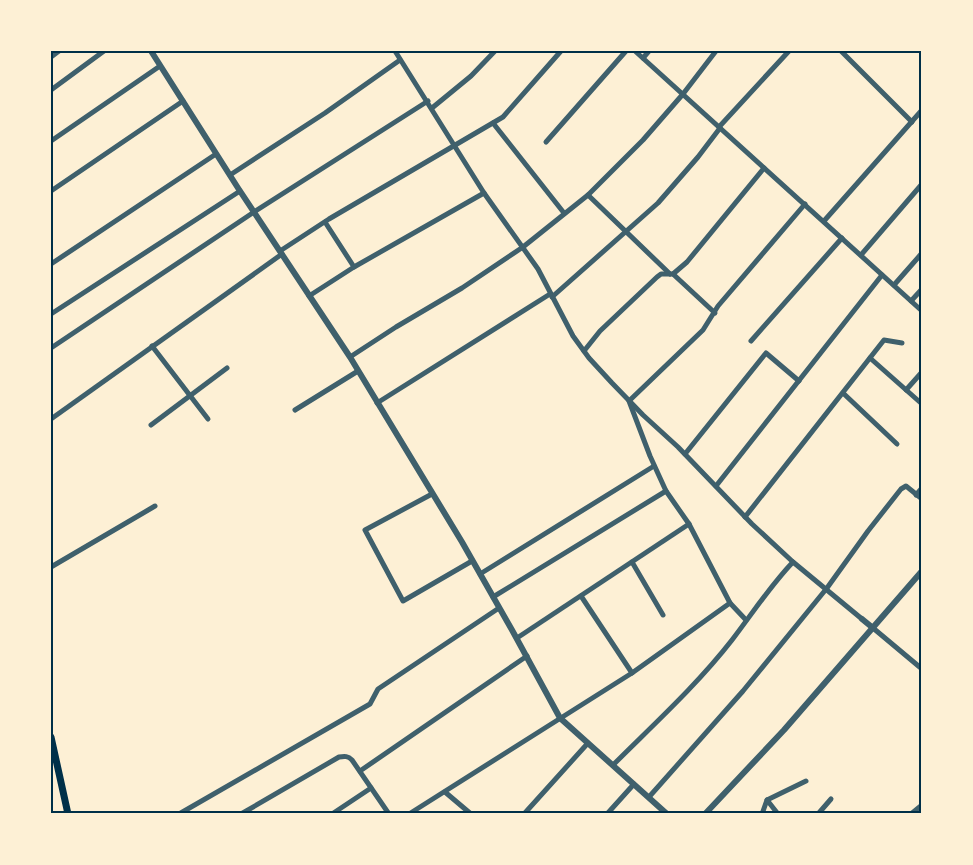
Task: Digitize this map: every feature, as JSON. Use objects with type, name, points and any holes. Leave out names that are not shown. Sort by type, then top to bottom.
[{"type":"main road","points":[[51,737],[68,814]]},
{"type":"street","points":[[51,56],[59,51]]},
{"type":"street","points":[[51,90],[104,51]]},
{"type":"street","points":[[151,51],[240,191],[350,357],[480,574],[560,718],[668,814]]},
{"type":"street","points":[[395,51],[484,193],[538,270],[573,336],[584,352],[629,401],[685,454],[745,517],[793,562],[921,667]]},
{"type":"street","points":[[432,108],[471,76],[494,51]]},
{"type":"street","points":[[51,419],[325,222],[454,144],[503,117],[561,51]]},
{"type":"street","points":[[546,142],[626,51]]},
{"type":"street","points":[[635,51],[922,311]]},
{"type":"street","points":[[643,58],[649,51]]},
{"type":"street","points":[[350,357],[462,288],[523,247],[588,196],[643,140],[683,94],[716,51]]},
{"type":"street","points":[[377,403],[551,295],[626,231],[669,191],[720,127],[789,51]]},
{"type":"street","points":[[841,51],[912,122]]},
{"type":"street","points":[[230,175],[325,113],[400,60]]},
{"type":"street","points":[[51,141],[160,66]]},
{"type":"street","points":[[51,191],[182,101]]},
{"type":"street","points":[[51,348],[254,212],[428,101]]},
{"type":"street","points":[[824,221],[922,110]]},
{"type":"street","points":[[493,123],[564,213]]},
{"type":"street","points":[[51,264],[216,154]]},
{"type":"street","points":[[584,352],[600,331],[656,276],[672,274],[686,262],[764,168]]},
{"type":"street","points":[[860,255],[922,184]]},
{"type":"street","points":[[51,314],[240,191]]},
{"type":"street","points":[[309,296],[354,267],[484,193]]},
{"type":"street","points":[[588,196],[715,313]]},
{"type":"street","points":[[629,401],[703,330],[718,306],[805,204]]},
{"type":"street","points":[[325,222],[354,267]]},
{"type":"street","points":[[751,341],[842,238]]},
{"type":"street","points":[[894,285],[922,252]]},
{"type":"street","points":[[716,486],[882,274]]},
{"type":"street","points":[[911,301],[922,289]]},
{"type":"street","points":[[745,517],[884,340],[902,343]]},
{"type":"street","points":[[152,346],[208,419]]},
{"type":"street","points":[[685,454],[766,354],[799,381]]},
{"type":"street","points":[[870,358],[922,404]]},
{"type":"street","points":[[151,425],[227,368]]},
{"type":"street","points":[[295,410],[358,371]]},
{"type":"street","points":[[906,390],[922,372]]},
{"type":"street","points":[[843,392],[898,444]]},
{"type":"street","points":[[629,401],[654,466],[666,491],[689,524],[730,603],[746,620]]},
{"type":"street","points":[[480,574],[654,466]]},
{"type":"street","points":[[649,797],[743,691],[827,588],[868,531],[901,490],[906,486],[922,499]]},
{"type":"street","points":[[916,495],[922,488]]},
{"type":"street","points":[[493,597],[666,491]]},
{"type":"street","points":[[432,494],[365,530],[403,601],[472,561]]},
{"type":"street","points":[[51,567],[155,506]]},
{"type":"street","points":[[517,638],[689,524]]},
{"type":"street","points":[[632,562],[663,615]]},
{"type":"street","points":[[613,765],[707,670],[775,581],[793,562]]},
{"type":"street","points":[[704,814],[784,730],[922,571]]},
{"type":"street","points":[[581,596],[632,672]]},
{"type":"street","points":[[409,814],[632,672],[730,603]]},
{"type":"street","points":[[179,814],[370,704],[378,689],[499,608]]},
{"type":"street","points":[[360,771],[527,656]]},
{"type":"street","points":[[524,814],[588,742]]},
{"type":"street","points":[[241,814],[339,757],[349,757],[389,814]]},
{"type":"street","points":[[762,814],[767,800],[806,781]]},
{"type":"street","points":[[607,814],[634,784]]},
{"type":"street","points":[[332,814],[371,788]]},
{"type":"street","points":[[445,792],[468,813]]},
{"type":"street","points":[[818,814],[831,799]]},
{"type":"street","points":[[767,800],[778,814]]},
{"type":"street","points":[[911,814],[922,805]]}]
